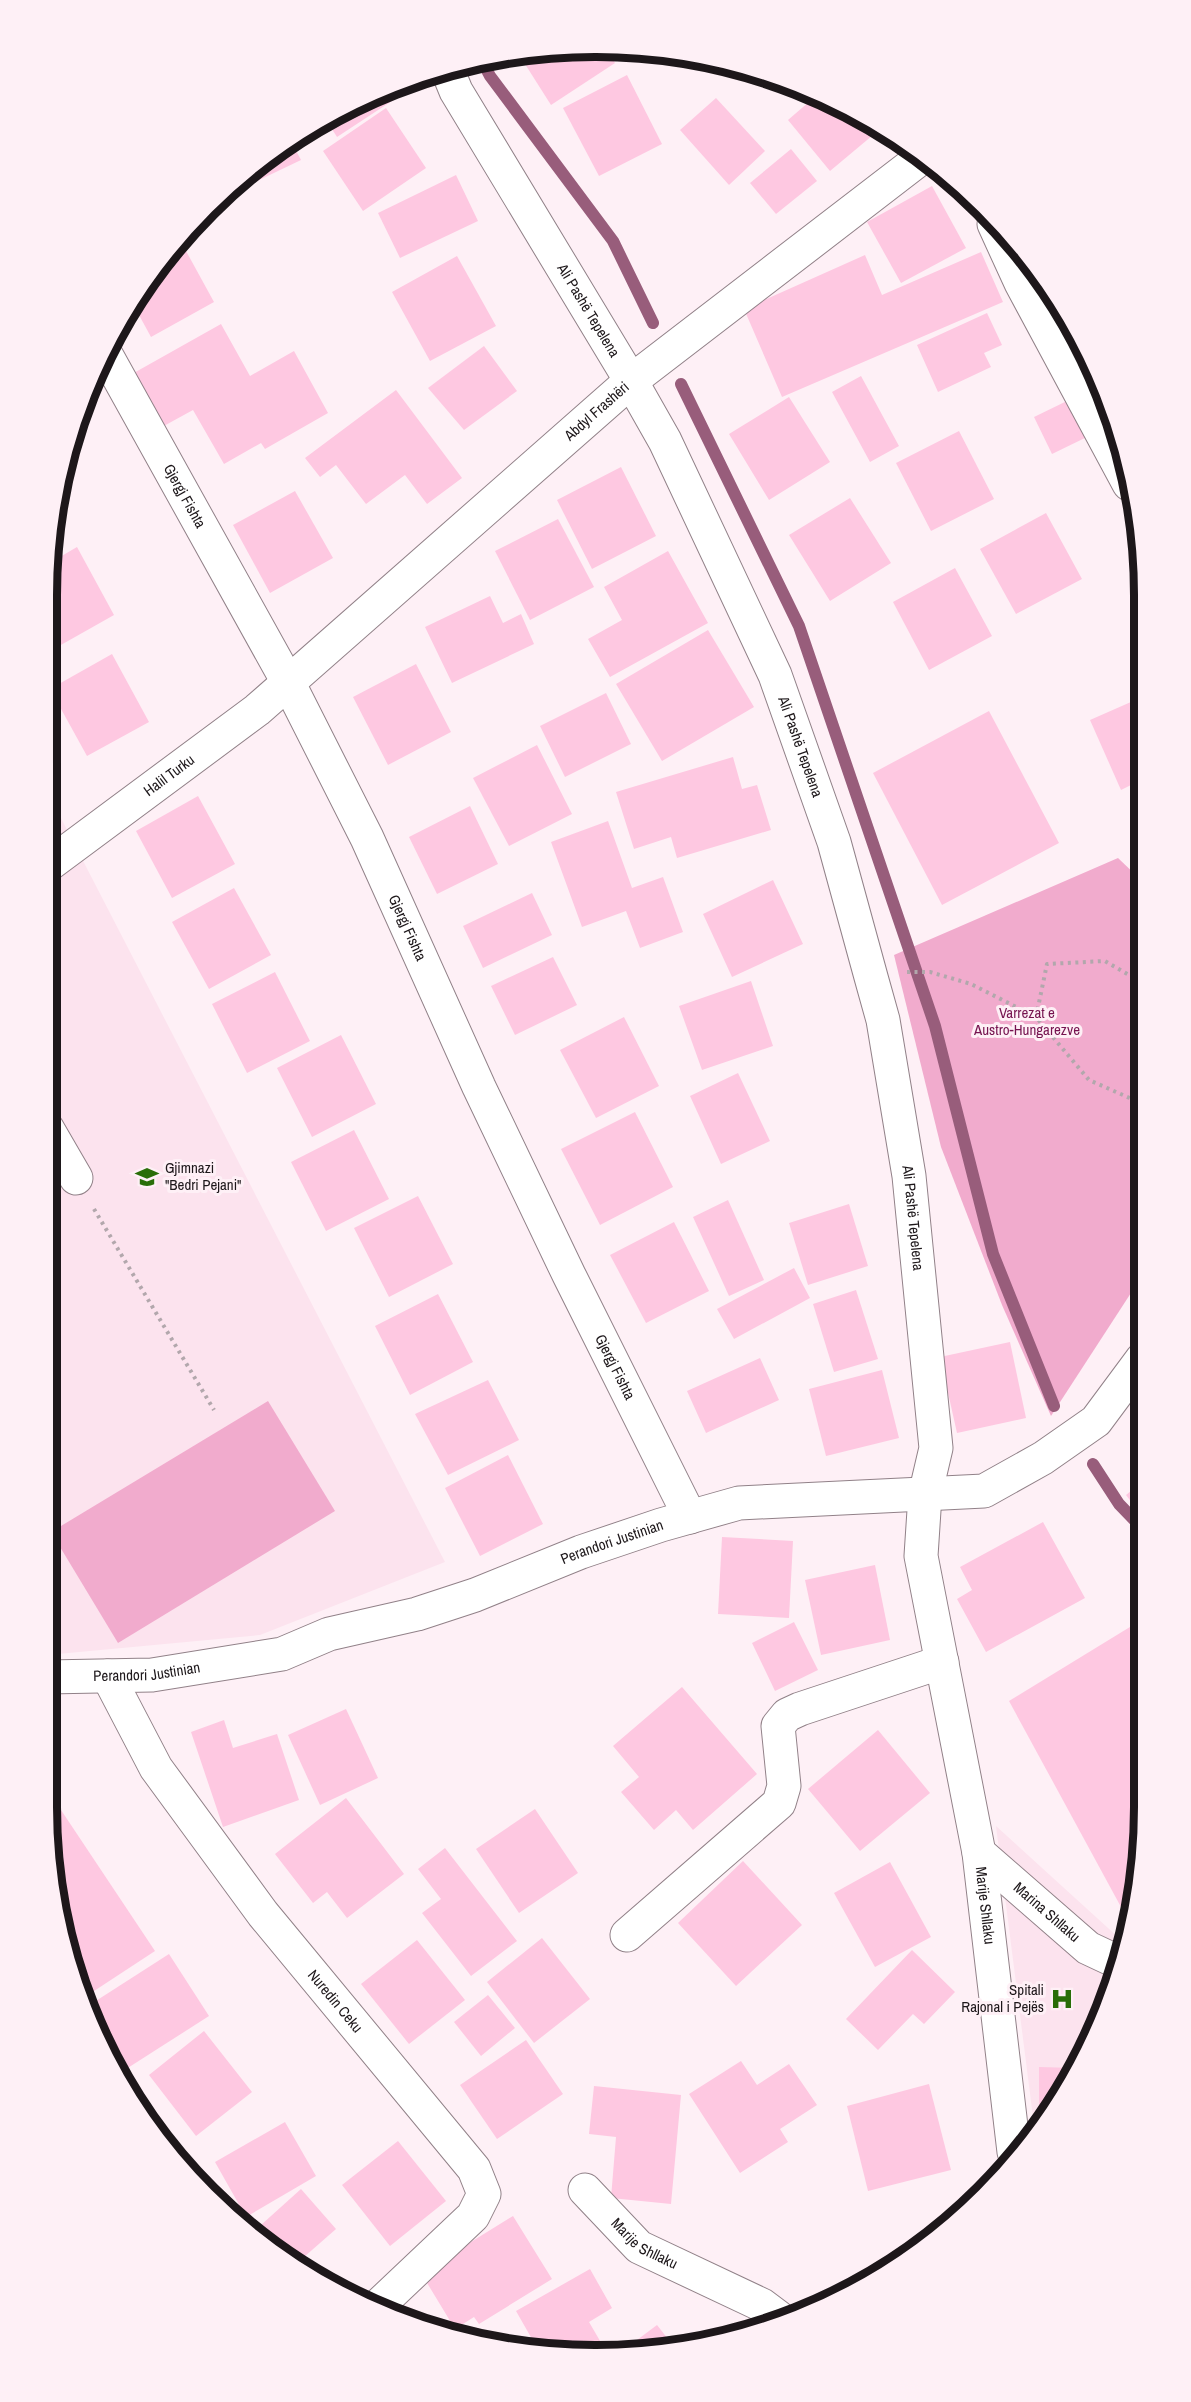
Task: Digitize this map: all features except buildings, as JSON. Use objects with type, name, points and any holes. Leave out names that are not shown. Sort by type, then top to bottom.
[{"type":"street","name":"Ali Pashë Tepelena","points":[[450,77],[456,91],[665,441],[775,675],[834,842],[883,1020],[909,1176],[936,1448],[925,1495]]},
{"type":"street","name":"Abdyl Frashëri","points":[[289,684],[631,381],[915,162]]},
{"type":"street","points":[[1003,244],[1021,283],[1118,463]]},
{"type":"street","name":"Gjergj Fishta","points":[[110,363],[289,684],[368,838],[479,1087],[574,1286],[690,1517]]},
{"type":"street","name":"Halil Turku","points":[[57,859],[258,710],[289,684]]},
{"type":"street","points":[[57,1145],[76,1178]]},
{"type":"street","name":"Perandori Justinian","points":[[57,1677],[152,1675],[282,1654],[329,1634],[436,1608],[581,1552],[739,1503],[984,1491],[1043,1458],[1096,1421],[1134,1370]]},
{"type":"street","name":"Marije Shllaku","points":[[925,1495],[921,1556],[979,1853],[1013,2146]]},
{"type":"street","points":[[627,1935],[779,1803],[784,1786],[778,1726],[787,1715],[800,1708],[942,1662]]},
{"type":"street","name":"Nuredin Ceku","points":[[108,1676],[156,1768],[263,1914],[474,2169],[484,2194],[473,2216],[383,2301]]},
{"type":"street","name":"Marina Shllaku","points":[[979,1853],[1088,1948],[1112,1959]]},
{"type":"street","name":"Marije Shllaku","points":[[585,2190],[639,2247],[762,2306],[774,2314]]},
{"type":"path","points":[[1036,1017],[1047,964],[1105,961],[1134,978]]},
{"type":"path","points":[[904,972],[930,972],[971,984],[1036,1017],[1089,1080],[1134,1100]]},
{"type":"path","points":[[76,1178],[214,1410]]},
{"type":"shaded area","name":"Gjimnazi \"Bedri Pejani\"","points":[[57,810],[445,1562],[260,1635],[57,1654]]},
{"type":"shaded area","name":"Spitali Rajonal i Pejës","points":[[996,1826],[1118,1937],[1093,2013],[1062,2076],[1033,2120]]},
{"type":"green space","name":"Varrezat e Austro-Hungarezve","points":[[1118,858],[1134,873],[1134,1288],[1051,1416],[1002,1305],[941,1147],[894,955]]},
{"type":"green space","points":[[268,1401],[335,1511],[118,1643],[57,1542],[57,1528]]},
{"type":"waterway","points":[[486,68],[613,241],[653,323]]},
{"type":"waterway","points":[[681,384],[799,626],[935,1026],[993,1254],[1054,1406]]},
{"type":"waterway","points":[[1093,1464],[1119,1504],[1134,1520]]},
{"type":"place","name":"Gjimnazi \"Bedri Pejani\"","points":[[147,1177]]},
{"type":"place","name":"Spitali Rajonal i Pejës","points":[[1062,1999]]}]
